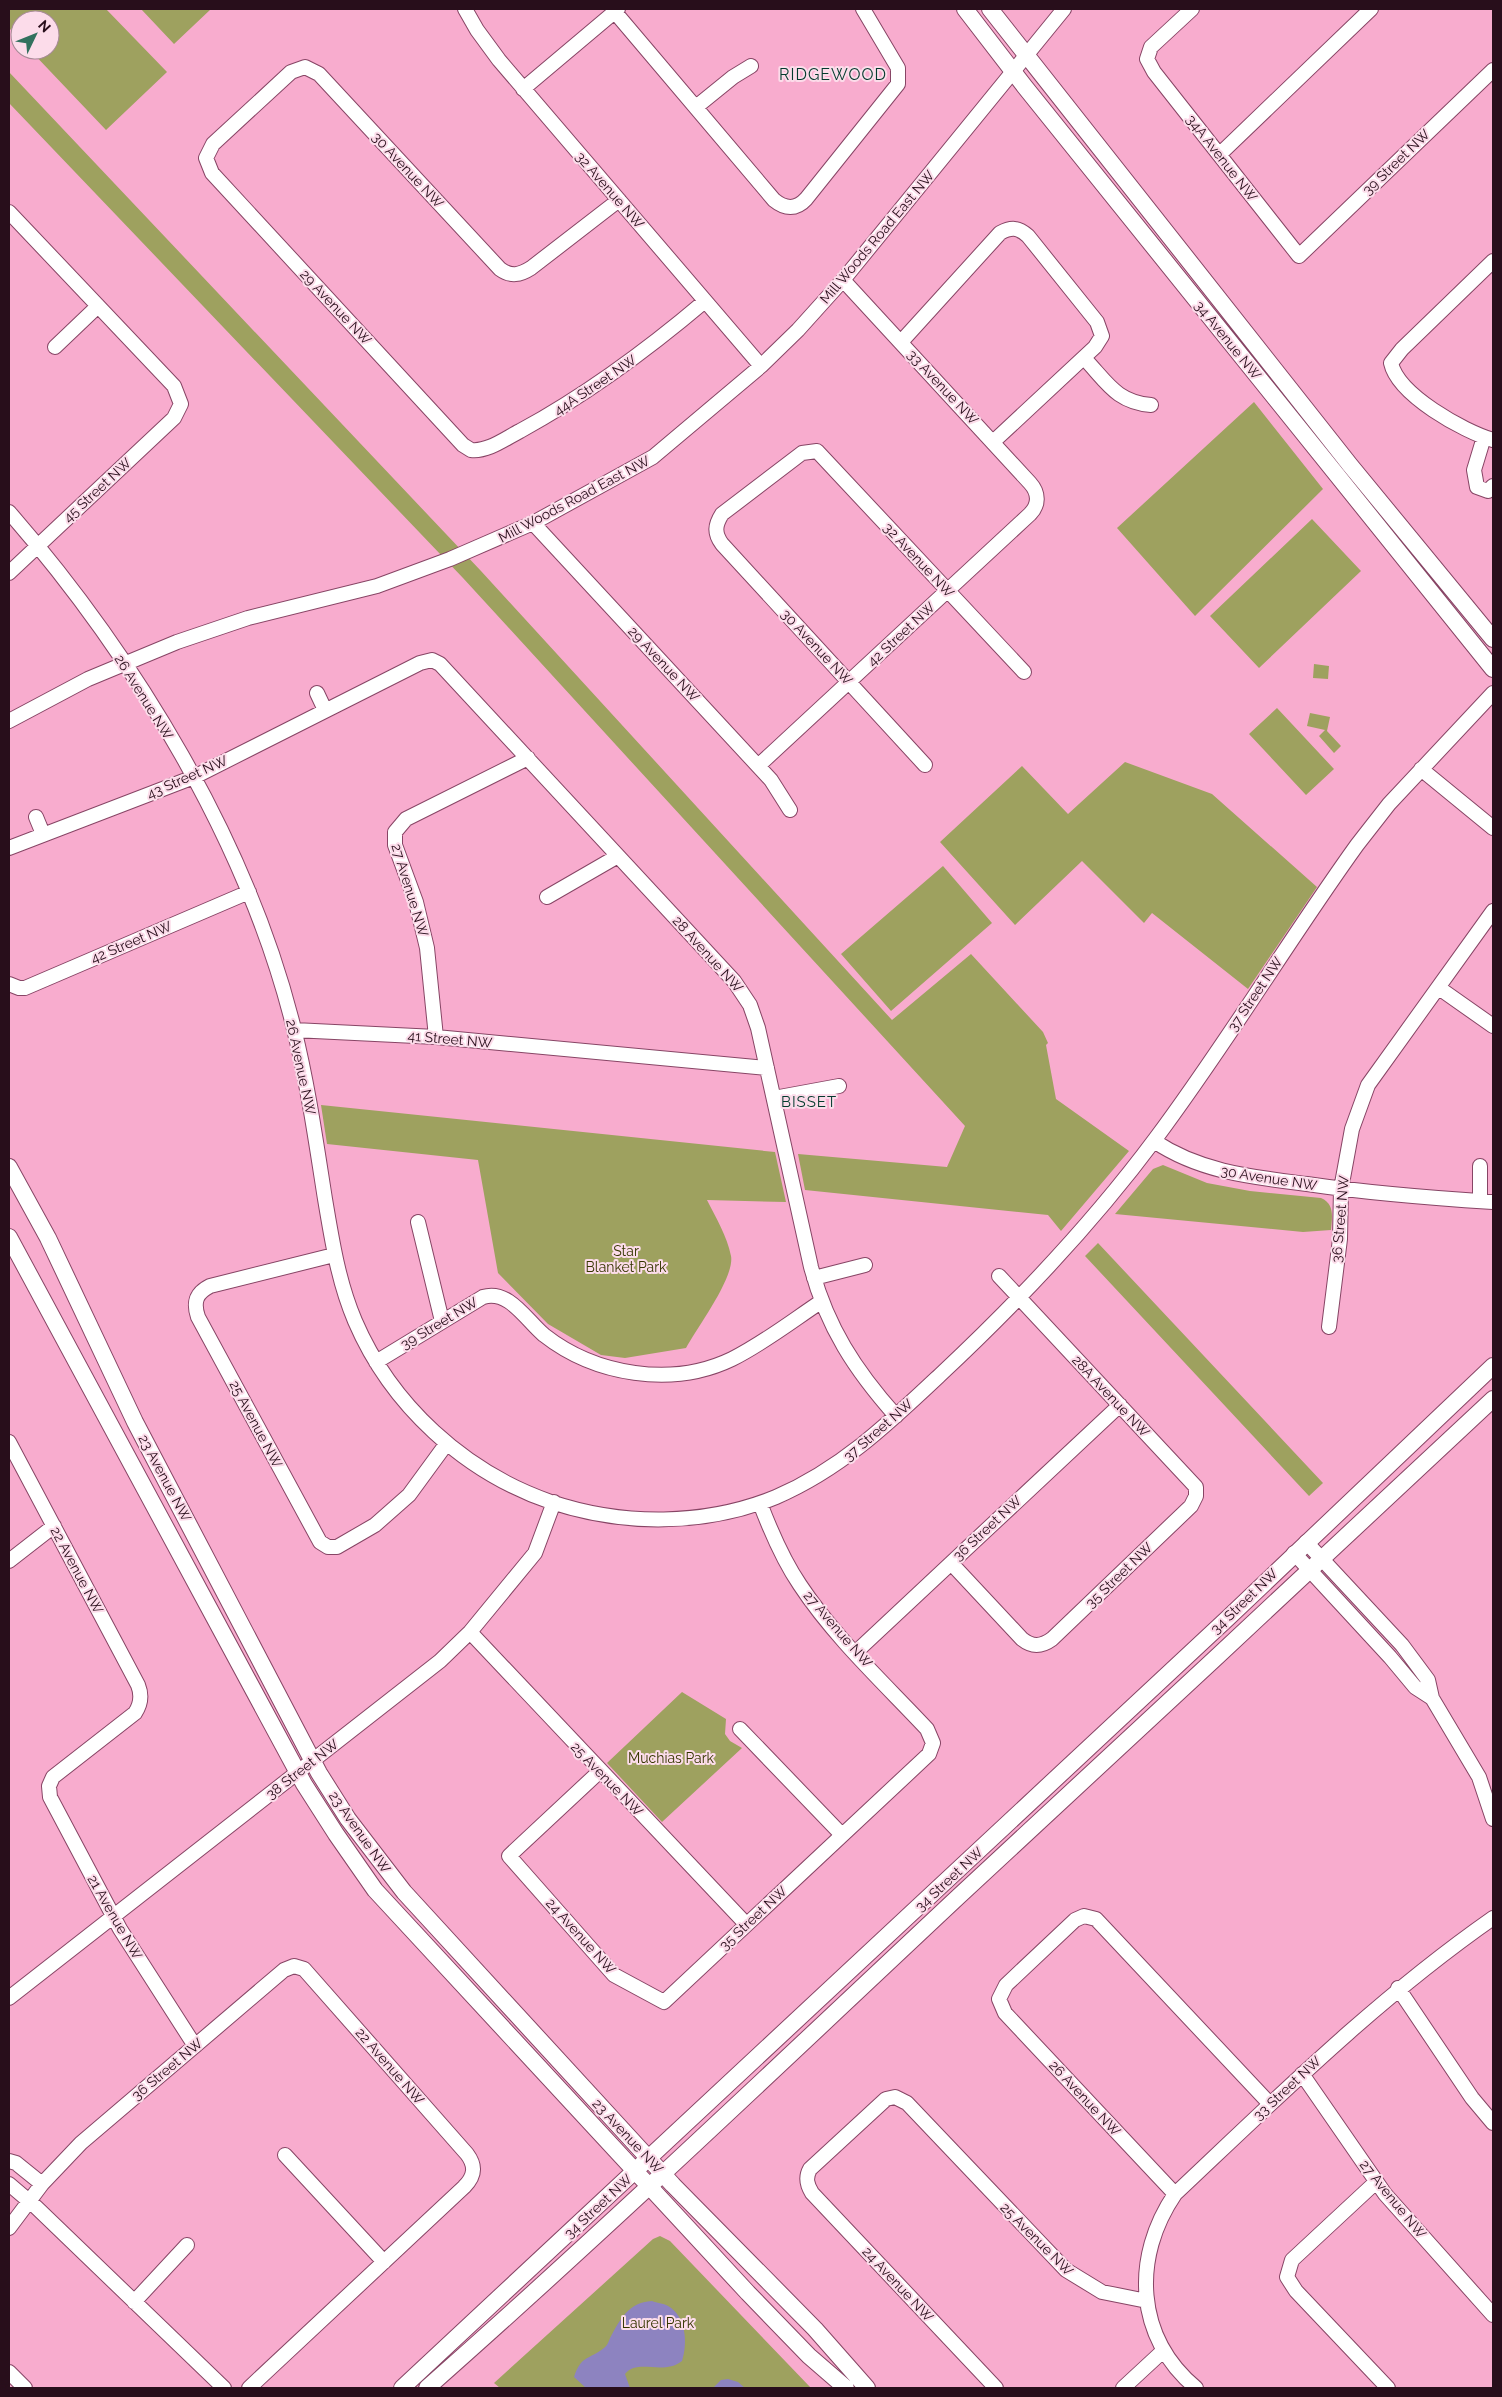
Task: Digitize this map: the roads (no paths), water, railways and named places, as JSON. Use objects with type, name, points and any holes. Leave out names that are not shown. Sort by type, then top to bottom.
[{"type":"main road","name":"34 Avenue NW","points":[[965,9],[1013,72],[1493,669]]},
{"type":"main road","name":"34 Avenue NW","points":[[990,9],[1350,464],[1493,639]]},
{"type":"main road","name":"23 Avenue NW","points":[[9,1167],[48,1238],[140,1431],[312,1760],[348,1819],[404,1892],[663,2174],[815,2329],[867,2388]]},
{"type":"main road","name":"23 Avenue NW","points":[[9,1237],[298,1772],[336,1834],[375,1890],[808,2356],[846,2388]]},
{"type":"main road","name":"34 Street NW","points":[[402,2388],[1229,1617],[1493,1366]]},
{"type":"main road","name":"34 Street NW","points":[[427,2388],[663,2174],[1192,1677],[1323,1560],[1493,1400]]},
{"type":"street","name":"32 Avenue NW","points":[[465,9],[487,45],[523,89],[760,366]]},
{"type":"street","points":[[523,89],[616,10],[774,200],[784,207],[798,206],[895,90],[900,78],[898,68],[863,9]]},
{"type":"street","name":"Mill Woods Road East NW","points":[[9,722],[59,693],[123,663],[218,628],[378,586],[450,559],[533,523],[653,458],[760,366],[798,330],[842,280],[1064,9]]},
{"type":"street","name":"34A Avenue NW","points":[[1192,9],[1152,47],[1147,59],[1154,72],[1299,256]]},
{"type":"street","points":[[1220,154],[1370,9]]},
{"type":"street","points":[[696,107],[733,77],[752,66]]},
{"type":"street","name":"29 Avenue NW","points":[[300,68],[291,72],[217,140],[207,152],[206,158],[212,174],[463,445],[474,451]]},
{"type":"street","name":"30 Avenue NW","points":[[300,68],[310,68],[319,74],[500,269],[515,275],[531,268],[619,200]]},
{"type":"street","name":"39 Street NW","points":[[1299,256],[1493,70]]},
{"type":"street","points":[[9,212],[98,306],[55,347]]},
{"type":"street","points":[[901,342],[994,238],[1012,228],[1021,230],[1028,236],[1097,322],[1102,336],[1096,347],[993,442]]},
{"type":"street","points":[[1493,261],[1402,349],[1391,363],[1393,372],[1400,382],[1443,418],[1489,438],[1474,470],[1477,487],[1488,491],[1493,486]]},
{"type":"street","name":"33 Avenue NW","points":[[842,280],[1034,487],[1037,498]]},
{"type":"street","name":"44A Street NW","points":[[474,451],[489,447],[568,404],[640,354],[705,301]]},
{"type":"street","name":"45 Street NW","points":[[9,573],[174,418],[181,404],[174,386],[98,306]]},
{"type":"street","points":[[1084,358],[1121,396],[1136,404],[1152,405]]},
{"type":"street","name":"32 Avenue NW","points":[[813,450],[821,454],[1024,672]]},
{"type":"street","name":"30 Avenue NW","points":[[813,450],[802,453],[722,514],[716,526],[718,537],[722,544],[925,765]]},
{"type":"street","name":"42 Street NW","points":[[758,766],[1030,514],[1036,507],[1037,498]]},
{"type":"street","name":"26 Avenue NW","points":[[9,512],[82,602],[123,663],[194,777],[249,892],[272,956],[294,1030],[314,1133],[334,1255],[351,1311],[376,1362],[412,1410],[447,1443],[489,1474],[554,1502],[601,1514],[648,1520]]},
{"type":"street","name":"29 Avenue NW","points":[[533,523],[758,766],[773,783],[790,810]]},
{"type":"street","name":"43 Street NW","points":[[9,848],[194,777],[420,663],[432,660]]},
{"type":"street","name":"28 Avenue NW","points":[[432,660],[446,668],[741,989],[754,1015],[814,1278],[841,1344],[855,1366],[896,1416]]},
{"type":"street","points":[[317,693],[325,710]]},
{"type":"street","name":"37 Street NW","points":[[648,1520],[701,1516],[760,1503],[798,1487],[840,1463],[876,1436],[1019,1298],[1081,1231],[1154,1141],[1342,866],[1390,804],[1493,693]]},
{"type":"street","name":"27 Avenue NW","points":[[436,1037],[427,948],[416,902],[395,845],[394,832],[406,819],[528,758]]},
{"type":"street","points":[[1421,769],[1493,828]]},
{"type":"street","points":[[36,817],[43,834]]},
{"type":"street","points":[[547,897],[618,856]]},
{"type":"street","name":"42 Street NW","points":[[11,985],[25,988],[249,892]]},
{"type":"street","name":"36 Street NW","points":[[1329,1327],[1340,1239],[1341,1189],[1352,1130],[1368,1085],[1493,912]]},
{"type":"street","points":[[1439,988],[1493,1026]]},
{"type":"street","name":"41 Street NW","points":[[294,1030],[606,1046],[767,1068]]},
{"type":"street","points":[[774,1098],[839,1086]]},
{"type":"street","name":"30 Avenue NW","points":[[1154,1141],[1174,1155],[1212,1169],[1257,1178],[1341,1189],[1487,1202],[1480,1166]]},
{"type":"street","points":[[418,1222],[442,1321]]},
{"type":"street","name":"25 Avenue NW","points":[[334,1255],[210,1286],[197,1296],[196,1306],[198,1317],[316,1536],[328,1547],[345,1544],[390,1513],[419,1483],[447,1443]]},
{"type":"street","points":[[814,1278],[865,1265]]},
{"type":"street","points":[[999,1276],[1019,1298]]},
{"type":"street","name":"39 Street NW","points":[[376,1362],[483,1297],[495,1295],[510,1302],[543,1334],[571,1353],[620,1370],[663,1374],[704,1368],[730,1359],[756,1346],[822,1300]]},
{"type":"street","name":"28A Avenue NW","points":[[1019,1298],[1196,1487],[1196,1496]]},
{"type":"street","name":"36 Street NW","points":[[856,1652],[1120,1404]]},
{"type":"street","name":"22 Avenue NW","points":[[9,1442],[138,1685],[141,1700],[135,1713],[57,1773],[50,1782]]},
{"type":"street","name":"35 Street NW","points":[[950,1563],[1022,1639],[1036,1646],[1052,1639],[1191,1506],[1196,1496]]},
{"type":"street","name":"38 Street NW","points":[[9,1998],[418,1679],[470,1632],[535,1553],[554,1502]]},
{"type":"street","name":"27 Avenue NW","points":[[760,1503],[772,1535],[800,1586],[856,1652],[927,1729],[933,1743]]},
{"type":"street","points":[[9,1561],[54,1526]]},
{"type":"street","points":[[1300,1548],[1323,1560],[1402,1645],[1423,1672],[1428,1680],[1432,1698],[1479,1777],[1493,1819]]},
{"type":"street","points":[[1300,1548],[1311,1571],[1415,1687],[1432,1698]]},
{"type":"street","name":"25 Avenue NW","points":[[470,1632],[746,1924]]},
{"type":"street","points":[[740,1729],[842,1835]]},
{"type":"street","name":"35 Street NW","points":[[664,2002],[926,1758],[933,1743]]},
{"type":"street","name":"24 Avenue NW","points":[[600,1771],[509,1856],[614,1975],[664,2002]]},
{"type":"street","name":"21 Avenue NW","points":[[50,1782],[49,1790],[52,1802],[114,1917],[195,2046]]},
{"type":"street","name":"26 Avenue NW","points":[[1175,2194],[1005,2013],[1001,2008],[999,1999],[1006,1985],[1075,1920],[1089,1916],[1100,1921],[1270,2104]]},
{"type":"street","name":"33 Street NW","points":[[1146,2302],[1147,2269],[1151,2243],[1160,2218],[1175,2194],[1345,2033],[1398,1988],[1493,1918]]},
{"type":"street","name":"36 Street NW","points":[[9,2228],[28,2200],[87,2137],[284,1970],[294,1966],[300,1967]]},
{"type":"street","name":"22 Avenue NW","points":[[300,1967],[312,1975],[467,2154],[474,2169],[471,2179],[464,2188],[384,2262]]},
{"type":"street","points":[[1398,1988],[1472,2098],[1493,2123]]},
{"type":"street","name":"27 Avenue NW","points":[[1302,2074],[1376,2182],[1493,2316]]},
{"type":"street","name":"25 Avenue NW","points":[[807,2178],[813,2166],[880,2103],[895,2097],[907,2103],[1066,2270],[1102,2292],[1146,2302]]},
{"type":"street","points":[[249,2388],[384,2262],[285,2155]]},
{"type":"street","points":[[9,2161],[16,2163],[42,2184]]},
{"type":"street","name":"24 Avenue NW","points":[[807,2178],[812,2193],[996,2388]]},
{"type":"street","points":[[1376,2182],[1292,2260],[1287,2277],[1296,2291],[1388,2388]]},
{"type":"street","points":[[9,2184],[224,2388]]},
{"type":"street","points":[[134,2302],[187,2246]]},
{"type":"street","points":[[1146,2302],[1153,2328],[1163,2351],[1196,2388]]},
{"type":"street","points":[[1123,2388],[1163,2351]]},
{"type":"street","points":[[9,2372],[25,2388]]},
{"type":"district","name":"RIDGEWOOD","points":[[833,74]]},
{"type":"district","name":"BISSET","points":[[809,1102]]},
{"type":"park label","name":"Star Blanket Park","points":[[626,1260]]},
{"type":"park label","name":"Muchias Park","points":[[671,1758]]},
{"type":"park label","name":"Laurel Park","points":[[658,2323]]}]
